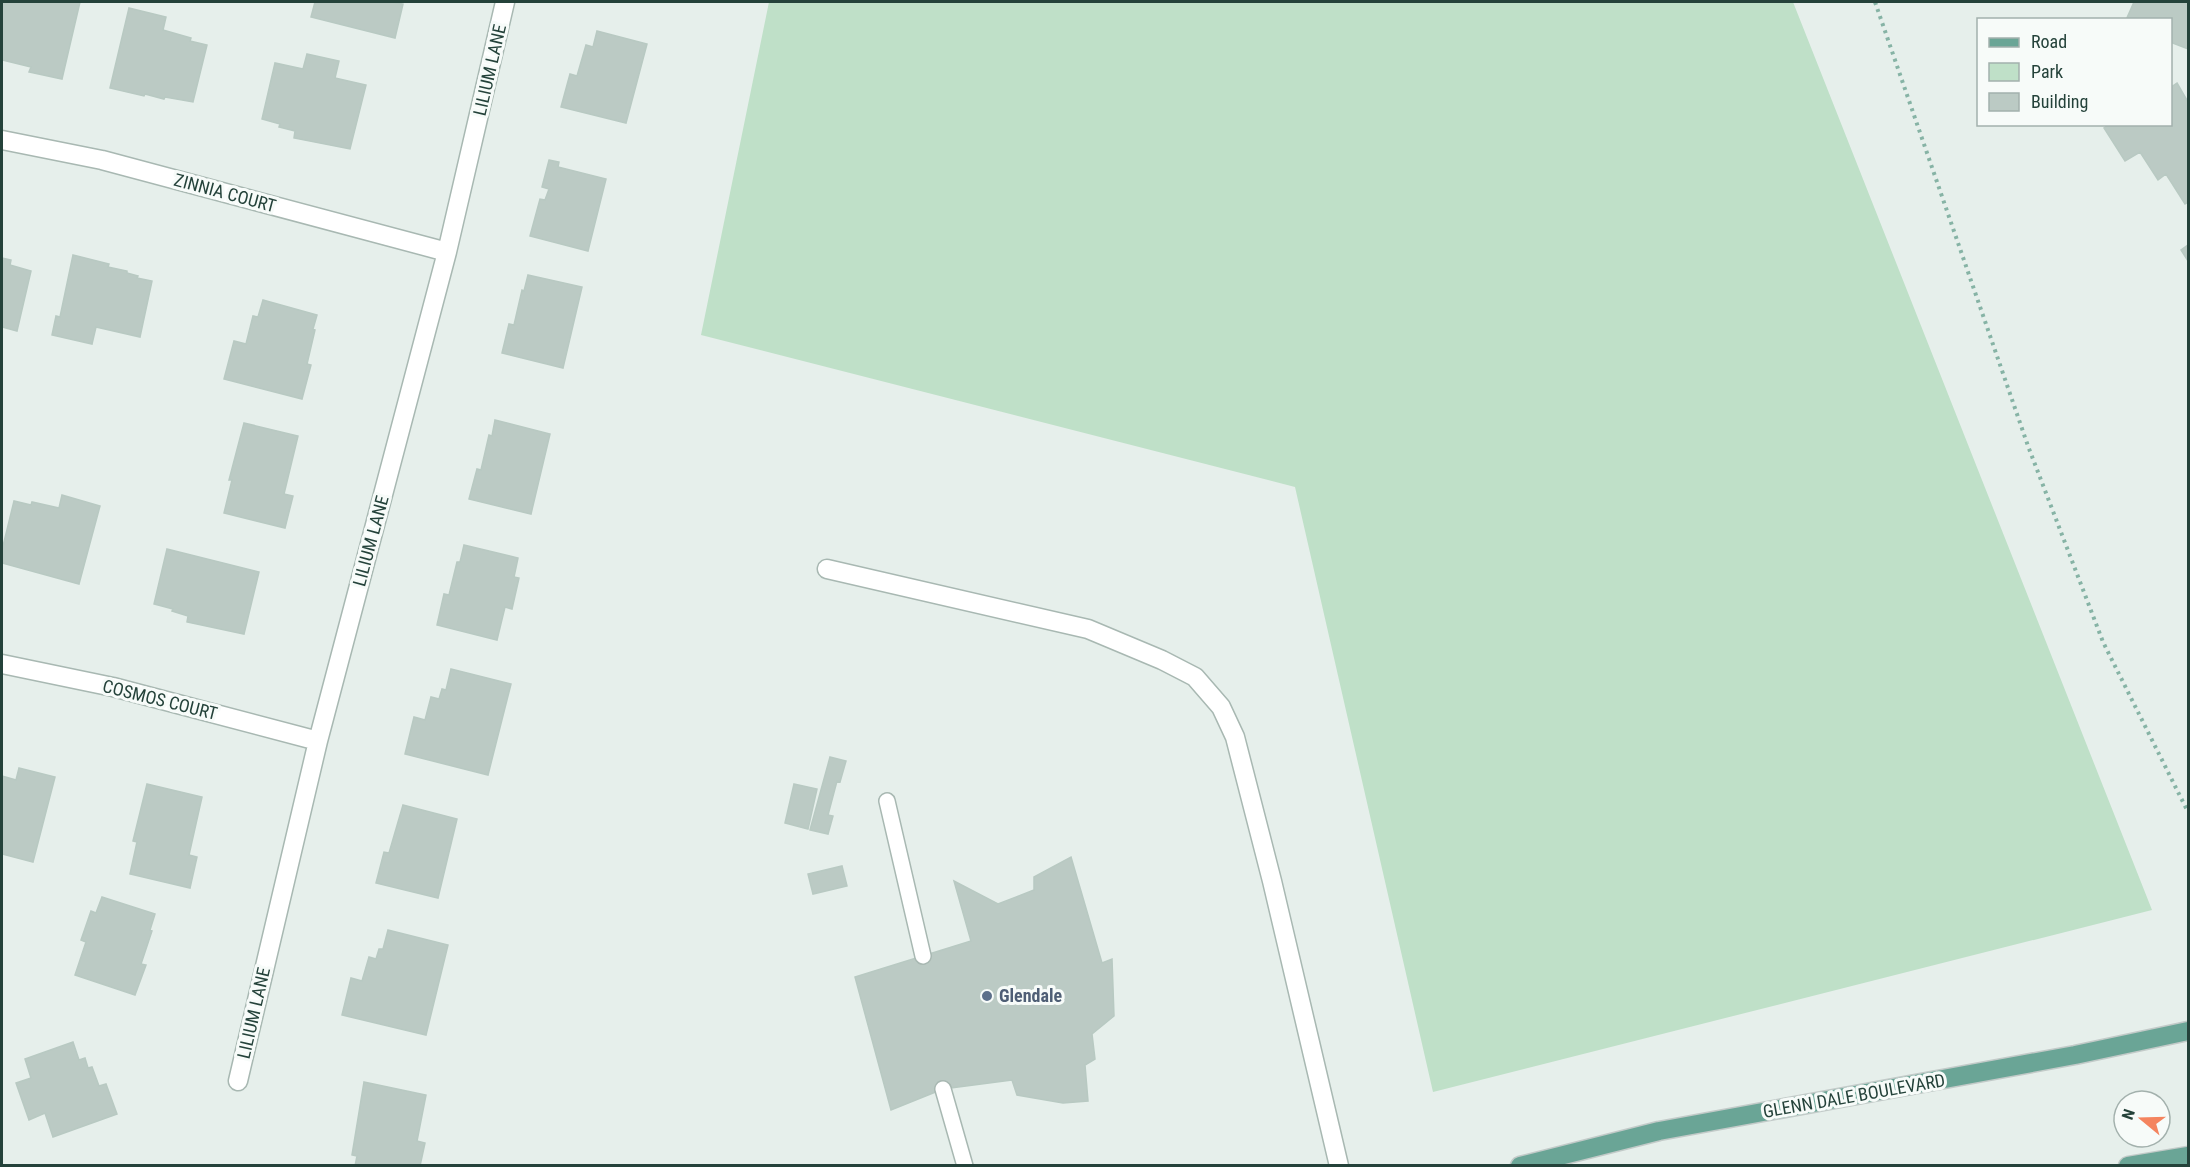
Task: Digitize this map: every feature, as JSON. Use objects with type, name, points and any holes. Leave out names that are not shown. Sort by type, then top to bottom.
[{"type":"main road","name":"GLENN DALE BOULEVARD","points":[[1520,1166],[1659,1131],[2064,1057],[2188,1031]]},
{"type":"main road","points":[[2128,1166],[2188,1156]]},
{"type":"street","name":"LILIUM LANE","points":[[238,1081],[318,741],[447,252],[506,2]]},
{"type":"street","name":"ZINNIA COURT","points":[[2,140],[102,160],[447,252]]},
{"type":"street","points":[[827,569],[1088,628],[1196,676],[1221,707],[1236,737],[1339,1166]]},
{"type":"street","name":"COSMOS COURT","points":[[2,664],[113,687],[318,741]]},
{"type":"lane","points":[[887,801],[922,956]]},
{"type":"lane","points":[[943,1089],[965,1166]]},
{"type":"path","points":[[1875,2],[2028,446],[2103,642],[2188,812]]},
{"type":"green space","points":[[769,2],[1793,2],[2152,910],[1433,1092],[1295,487],[701,335]]},
{"type":"building","points":[[2,2],[80,2],[62,79],[29,72],[31,67],[2,60]]},
{"type":"building","points":[[315,2],[403,4],[395,38],[311,17]]},
{"type":"building","points":[[2134,2],[2188,2],[2188,49],[2172,43],[2172,18],[2127,18]]},
{"type":"building","points":[[129,8],[166,17],[163,30],[207,45],[193,102],[165,97],[164,99],[145,94],[144,96],[110,88]]},
{"type":"building","points":[[597,31],[647,44],[626,123],[561,107],[570,74],[577,76],[586,45],[593,47]]},
{"type":"building","points":[[307,54],[339,61],[335,78],[366,85],[350,149],[294,138],[295,131],[262,119],[275,63],[303,69]]},
{"type":"building","points":[[2177,83],[2188,102],[2188,202],[2185,204],[2166,174],[2158,180],[2140,152],[2125,161],[2104,128],[2107,126],[2172,126],[2172,87]]},
{"type":"building","points":[[549,160],[559,162],[558,167],[606,179],[588,251],[530,236],[540,199],[545,200],[549,189],[542,187]]},
{"type":"building","points":[[2188,245],[2188,261],[2181,250]]},
{"type":"building","points":[[73,255],[109,264],[108,267],[127,271],[127,273],[138,276],[137,278],[152,281],[140,337],[96,327],[92,344],[52,335],[56,316],[60,317]]},
{"type":"building","points":[[2,258],[11,260],[10,265],[31,271],[17,331],[2,327]]},
{"type":"building","points":[[528,275],[582,287],[563,368],[502,353],[509,324],[514,325]]},
{"type":"building","points":[[263,300],[317,315],[307,364],[311,365],[302,399],[224,379],[234,341],[246,344],[253,316],[258,317]]},
{"type":"building","points":[[495,420],[550,434],[531,514],[469,499],[477,469],[481,470]]},
{"type":"building","points":[[244,423],[298,436],[284,494],[293,496],[285,528],[224,513],[232,480],[229,480]]},
{"type":"building","points":[[62,495],[100,506],[79,584],[2,563],[2,550],[14,501],[59,508]]},
{"type":"building","points":[[464,545],[518,558],[514,577],[519,578],[512,609],[505,607],[497,640],[437,625],[444,594],[449,595],[457,562],[460,562]]},
{"type":"building","points":[[167,549],[259,572],[244,634],[187,622],[188,616],[154,604]]},
{"type":"building","points":[[451,669],[511,684],[488,775],[405,754],[414,717],[425,720],[431,697],[439,699],[442,689],[446,690]]},
{"type":"building","points":[[830,757],[846,761],[840,782],[837,781],[828,815],[833,816],[828,834],[810,830]]},
{"type":"building","points":[[19,768],[55,777],[33,862],[2,854],[2,776],[16,780]]},
{"type":"building","points":[[147,784],[202,797],[189,855],[197,857],[190,888],[130,874],[137,842],[133,841]]},
{"type":"building","points":[[794,784],[817,789],[808,829],[785,823]]},
{"type":"building","points":[[403,805],[457,819],[438,898],[376,883],[384,852],[389,853]]},
{"type":"building","name":"Glendale","points":[[1071,857],[1102,963],[1112,959],[1114,1016],[1092,1034],[1095,1059],[1085,1065],[1088,1101],[1063,1103],[1017,1095],[1012,1080],[943,1089],[891,1110],[855,977],[971,941],[954,881],[998,904],[1034,890],[1034,877]]},
{"type":"building","points":[[842,866],[847,886],[813,894],[808,874]]},
{"type":"building","points":[[102,897],[155,914],[141,964],[146,965],[135,995],[75,975],[86,942],[81,940],[91,911],[96,913]]},
{"type":"building","points":[[388,930],[448,945],[426,1035],[342,1015],[351,978],[362,981],[369,957],[376,959],[379,949],[383,949]]},
{"type":"building","points":[[73,1042],[79,1060],[85,1058],[88,1068],[92,1067],[99,1086],[106,1084],[117,1114],[53,1137],[45,1113],[29,1120],[16,1083],[31,1078],[25,1059]]},
{"type":"building","points":[[364,1082],[426,1095],[417,1141],[425,1143],[420,1166],[355,1166],[357,1156],[352,1155]]},
{"type":"place","name":"Glendale","points":[[987,996]]}]
